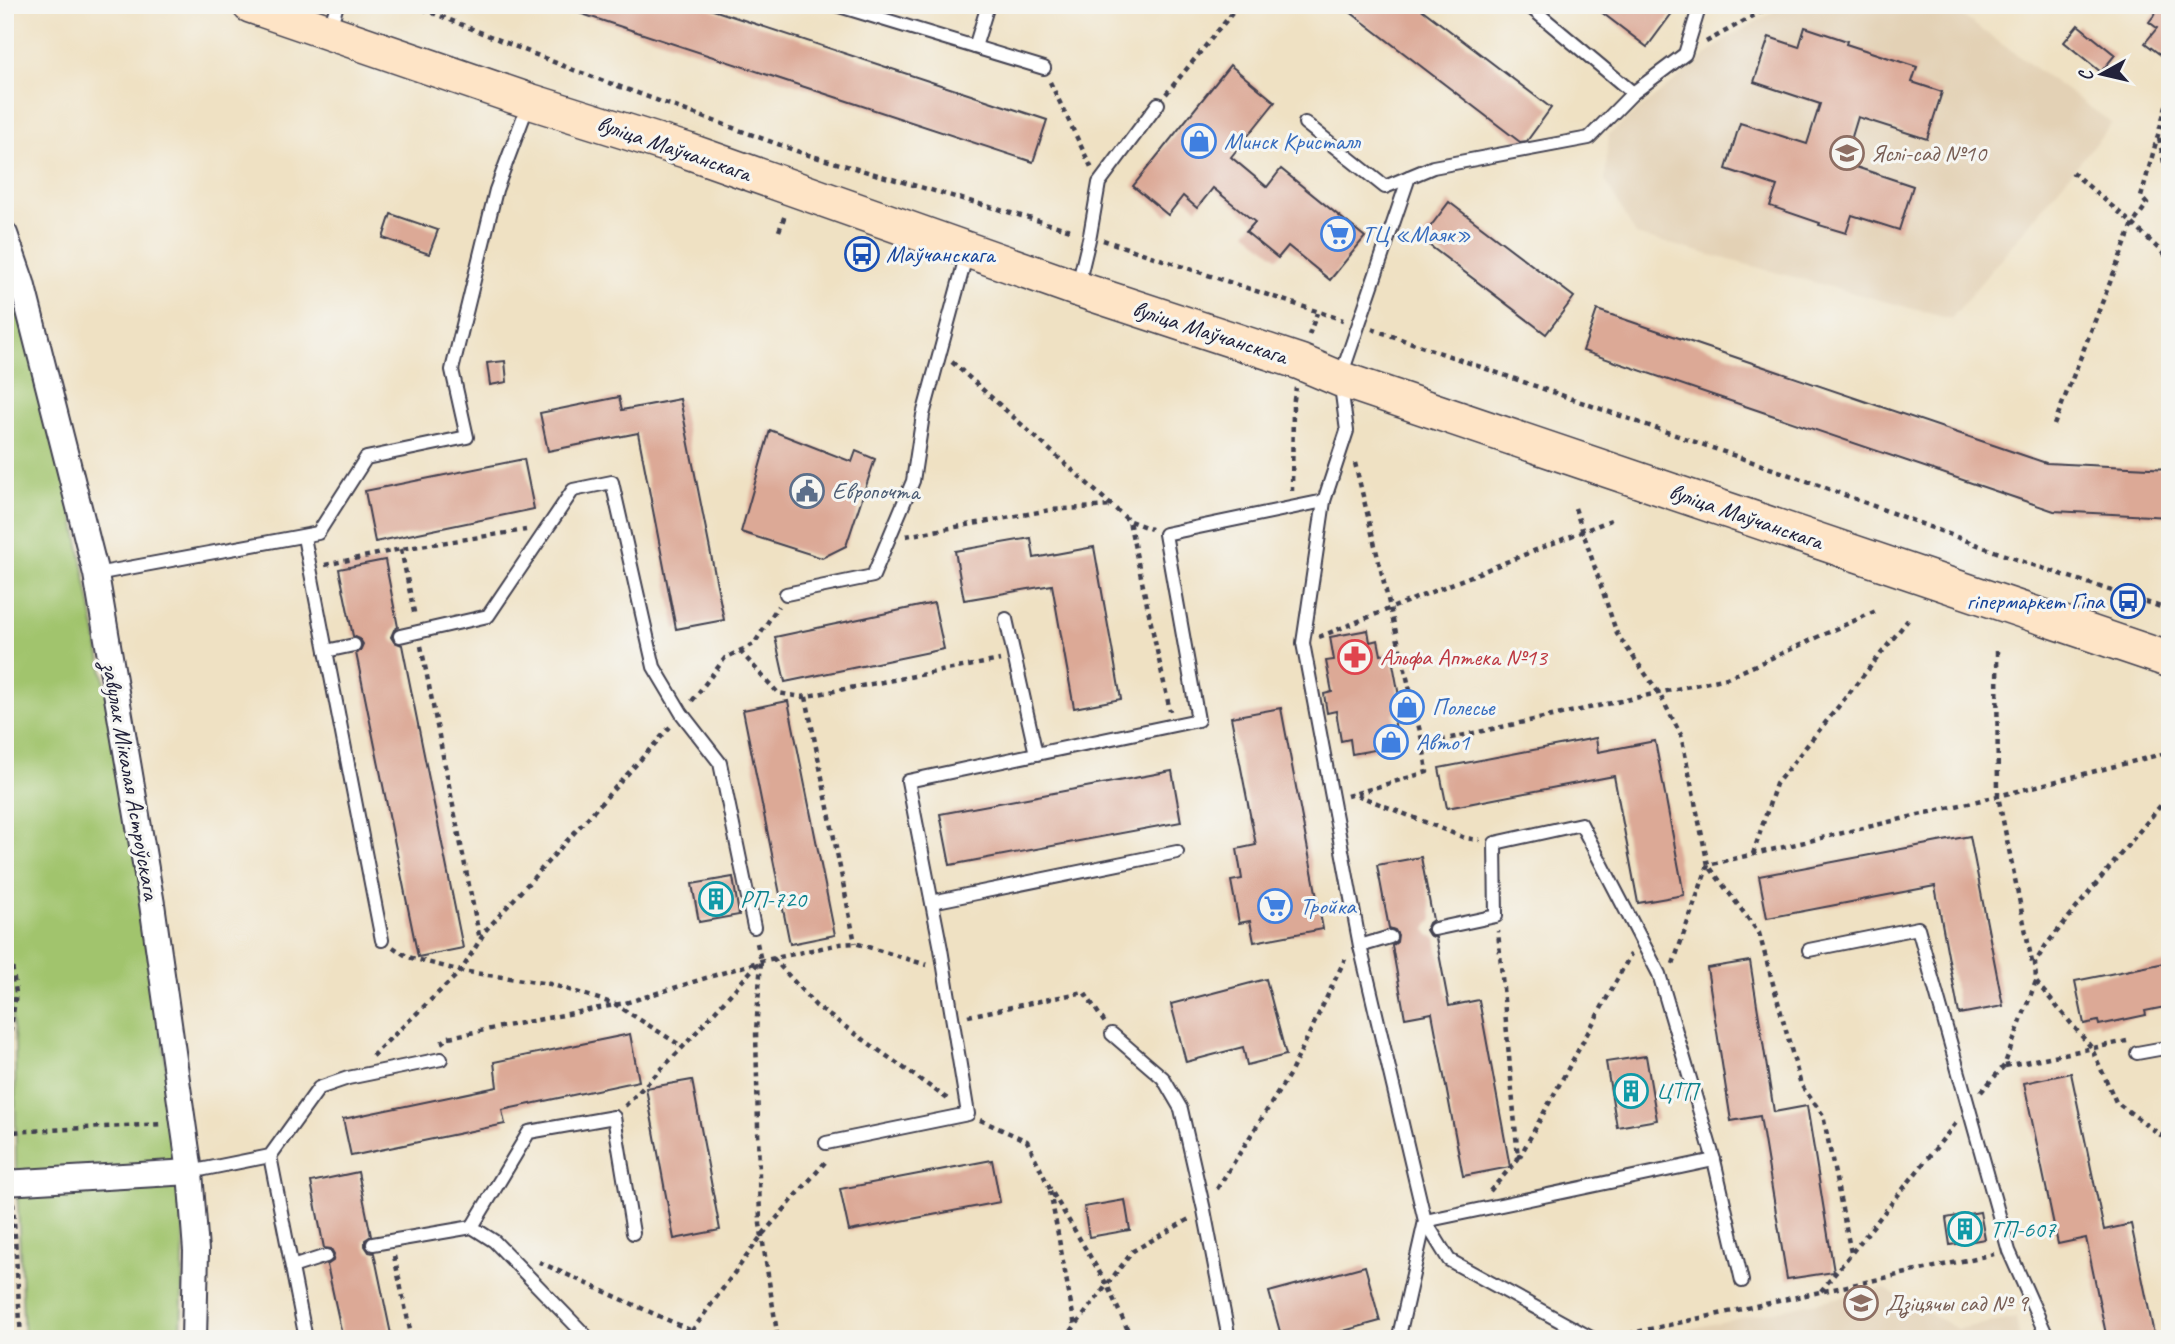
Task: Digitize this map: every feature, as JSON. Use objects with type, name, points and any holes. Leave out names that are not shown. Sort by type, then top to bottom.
[{"type":"main road","name":"вуліца Маўчанскага","points":[[250,5],[333,18],[529,101],[688,151],[1078,289],[1300,362],[1340,379],[2170,660]]},
{"type":"street","name":"завулак Мікалая Астроўскага","points":[[5,234],[22,283],[96,574],[152,904],[190,1172],[196,1251],[194,1339]]},
{"type":"street","points":[[9,1183],[190,1172]]},
{"type":"lane","points":[[836,5],[1044,68]]},
{"type":"lane","points":[[975,47],[988,5]]},
{"type":"lane","points":[[1528,5],[1633,93]]},
{"type":"lane","points":[[1305,123],[1385,187],[1433,167],[1589,138],[1633,93],[1685,54],[1700,5]]},
{"type":"lane","points":[[96,574],[318,533],[366,458],[467,438],[452,370],[496,190],[529,101]]},
{"type":"lane","points":[[1078,289],[1099,183],[1158,104]]},
{"type":"lane","points":[[1409,177],[1340,379],[1347,431],[1324,501],[1303,643],[1359,939],[1425,1221],[1449,1260],[1593,1339]]},
{"type":"lane","points":[[786,593],[873,576],[913,481],[923,415],[968,249]]},
{"type":"lane","points":[[400,636],[488,616],[573,490],[612,482],[654,667],[682,714],[720,763],[754,927]]},
{"type":"lane","points":[[826,1143],[968,1114],[932,902],[908,781],[1198,720],[1165,534],[1324,501]]},
{"type":"lane","points":[[304,537],[382,940]]},
{"type":"lane","points":[[1006,620],[1036,754]]},
{"type":"lane","points":[[327,651],[355,645]]},
{"type":"lane","points":[[1435,929],[1496,916],[1494,843],[1581,824],[1659,975],[1714,1160],[1742,1281]]},
{"type":"lane","points":[[932,902],[1177,852]]},
{"type":"lane","points":[[1809,950],[1918,928],[2008,1251],[2048,1339]]},
{"type":"lane","points":[[1359,939],[1390,937]]},
{"type":"lane","points":[[1112,1034],[1163,1077],[1181,1109],[1229,1339]]},
{"type":"lane","points":[[2137,1053],[2170,1047]]},
{"type":"lane","points":[[190,1172],[270,1156],[318,1088],[348,1078],[441,1059]]},
{"type":"lane","points":[[472,1227],[528,1132],[614,1117],[633,1233]]},
{"type":"lane","points":[[270,1156],[306,1339]]},
{"type":"lane","points":[[1425,1221],[1714,1160]]},
{"type":"lane","points":[[1395,1339],[1399,1336],[1425,1221]]},
{"type":"lane","points":[[373,1244],[472,1227],[494,1241],[589,1339]]},
{"type":"lane","points":[[292,1267],[326,1256]]},
{"type":"path","points":[[413,5],[571,69],[805,154],[1090,235],[1317,313],[1360,325],[1807,481],[2018,560],[2170,610]]},
{"type":"path","points":[[1158,104],[1239,5]]},
{"type":"path","points":[[1685,54],[1773,5]]},
{"type":"path","points":[[1044,68],[1099,183]]},
{"type":"path","points":[[2054,425],[2133,224],[2147,204],[2141,197],[2170,91]]},
{"type":"path","points":[[2158,135],[2170,192]]},
{"type":"path","points":[[2072,172],[2170,260]]},
{"type":"path","points":[[940,351],[1129,521],[1173,726]]},
{"type":"path","points":[[1292,509],[1293,405]]},
{"type":"path","points":[[1332,799],[1427,772],[1423,744],[1347,431]]},
{"type":"path","points":[[889,539],[1050,510],[1113,506]]},
{"type":"path","points":[[1575,508],[1617,634],[1659,693],[1681,735],[1708,865],[1759,933],[1801,1085],[1823,1115],[1851,1253]]},
{"type":"path","points":[[1303,643],[1611,520]]},
{"type":"path","points":[[310,568],[401,549],[548,527]]},
{"type":"path","points":[[401,549],[480,940]]},
{"type":"path","points":[[348,1078],[461,971],[486,930],[682,714],[725,658],[754,644],[786,593]]},
{"type":"path","points":[[1423,744],[1727,678],[1878,610]]},
{"type":"path","points":[[1753,854],[1776,784],[1908,620]]},
{"type":"path","points":[[740,651],[778,693],[806,697],[1015,657]]},
{"type":"path","points":[[1997,651],[1997,796],[2036,981],[2091,1047],[2116,1102],[2170,1142]]},
{"type":"path","points":[[806,697],[855,943]]},
{"type":"path","points":[[1708,865],[2170,752]]},
{"type":"path","points":[[1356,794],[1465,838],[1494,843]]},
{"type":"path","points":[[1821,1291],[2004,1066],[2036,981],[2035,963],[2046,944],[2170,794]]},
{"type":"path","points":[[1664,990],[1708,865]]},
{"type":"path","points":[[1496,916],[1518,1159]]},
{"type":"path","points":[[5,918],[16,993],[7,1088],[9,1183],[22,1339]]},
{"type":"path","points":[[754,927],[761,961],[756,1031],[762,1235],[778,1339]]},
{"type":"path","points":[[1471,1212],[1518,1159],[1640,938]]},
{"type":"path","points":[[1065,1339],[1133,1251],[1204,1210],[1291,1072],[1359,939]]},
{"type":"path","points":[[382,940],[408,957],[461,971],[550,984],[615,1004],[682,1047]]},
{"type":"path","points":[[427,1062],[443,1040],[449,1037],[615,1004],[761,961],[840,944],[855,943],[944,971]]},
{"type":"path","points":[[773,958],[816,1006],[968,1114],[1027,1141],[1049,1187],[1107,1285],[1132,1339]]},
{"type":"path","points":[[614,1117],[761,961]]},
{"type":"path","points":[[953,1019],[1084,992],[1112,1034]]},
{"type":"path","points":[[2004,1066],[2129,1041],[2137,1053]]},
{"type":"path","points":[[9,1132],[181,1123]]},
{"type":"path","points":[[686,1339],[762,1235],[828,1160],[826,1143]]},
{"type":"path","points":[[1049,1187],[1075,1326]]},
{"type":"path","points":[[391,1241],[412,1339]]},
{"type":"path","points":[[494,1241],[690,1330],[703,1339]]},
{"type":"path","points":[[1604,1339],[2008,1251]]},
{"type":"shaded area","name":"Яслі-сад №10","points":[[1785,5],[1947,5],[2112,123],[1951,319],[1636,235],[1605,180],[1609,134],[1726,39]]},
{"type":"shaded area","name":"Дзіцячы сад № 9","points":[[1884,1288],[1957,1329],[2016,1318],[2020,1339],[1641,1339]]},
{"type":"green space","points":[[5,269],[62,454],[150,922],[184,1227],[181,1339],[24,1339],[16,1166],[15,1043],[5,962]]},
{"type":"building","points":[[568,5],[698,5],[1047,120],[1033,162],[567,9]]},
{"type":"building","points":[[1341,5],[1416,5],[1551,108],[1527,141],[1520,142]]},
{"type":"building","points":[[1592,5],[1678,5],[1647,47]]},
{"type":"building","points":[[2162,5],[2170,5],[2170,62],[2145,43],[2157,28],[2149,22]]},
{"type":"building","points":[[2078,25],[2115,55],[2101,72],[2064,42]]},
{"type":"building","points":[[1805,27],[1847,41],[1846,44],[1917,67],[1912,82],[1942,92],[1927,139],[1858,117],[1844,163],[1913,186],[1899,230],[1852,215],[1846,233],[1819,225],[1820,223],[1770,206],[1777,186],[1726,169],[1740,123],[1807,144],[1820,104],[1754,82],[1769,37],[1799,47]]},
{"type":"building","points":[[1230,65],[1275,102],[1231,157],[1267,187],[1281,169],[1365,237],[1330,280],[1288,246],[1278,258],[1246,232],[1255,222],[1213,188],[1197,208],[1183,196],[1168,215],[1133,186]]},
{"type":"building","points":[[1449,202],[1574,297],[1546,334],[1421,239]]},
{"type":"building","points":[[391,214],[438,230],[429,254],[383,238]]},
{"type":"building","points":[[1597,310],[2046,463],[2170,469],[2170,517],[2054,511],[1583,351]]},
{"type":"building","points":[[505,361],[507,382],[490,385],[487,363]]},
{"type":"building","points":[[619,397],[622,410],[680,399],[724,620],[676,629],[638,433],[548,451],[540,413]]},
{"type":"building","points":[[770,430],[852,462],[856,451],[875,459],[846,546],[822,558],[741,532]]},
{"type":"building","points":[[524,459],[534,509],[375,542],[365,491]]},
{"type":"building","points":[[1031,538],[1034,558],[1094,547],[1121,699],[1074,708],[1052,585],[964,600],[955,551]]},
{"type":"building","points":[[385,560],[398,627],[391,637],[394,642],[402,645],[463,948],[418,957],[356,653],[363,644],[353,636],[339,569]]},
{"type":"building","points":[[934,603],[944,649],[785,682],[775,637]]},
{"type":"building","points":[[1368,630],[1370,642],[1378,640],[1381,655],[1391,653],[1402,712],[1393,713],[1396,730],[1388,732],[1391,747],[1352,754],[1350,739],[1341,741],[1336,711],[1327,713],[1324,694],[1332,692],[1326,661],[1334,660],[1330,637]]},
{"type":"building","points":[[788,701],[835,935],[790,944],[743,710]]},
{"type":"building","points":[[1281,708],[1323,929],[1254,942],[1250,921],[1239,923],[1231,881],[1242,879],[1237,849],[1256,845],[1231,717]]},
{"type":"building","points":[[1596,738],[1598,752],[1655,741],[1684,895],[1638,903],[1614,776],[1447,808],[1439,768]]},
{"type":"building","points":[[1172,771],[1181,822],[950,865],[940,814]]},
{"type":"building","points":[[1970,836],[2003,1006],[1959,1014],[1935,886],[1767,918],[1759,876]]},
{"type":"building","points":[[1421,857],[1433,920],[1426,930],[1436,938],[1449,1006],[1479,1000],[1510,1167],[1463,1176],[1432,1013],[1405,1018],[1392,946],[1397,942],[1398,935],[1395,930],[1389,928],[1377,865]]},
{"type":"building","name":"РП-720","points":[[733,877],[739,915],[699,922],[692,884]]},
{"type":"building","points":[[1750,961],[1774,1112],[1807,1106],[1834,1272],[1787,1279],[1760,1116],[1731,1121],[1707,968]]},
{"type":"building","points":[[2170,962],[2170,1006],[2145,1011],[2146,1015],[2099,1025],[2098,1021],[2084,1024],[2075,981]]},
{"type":"building","points":[[1266,979],[1286,1055],[1247,1065],[1243,1047],[1186,1062],[1171,1004]]},
{"type":"building","points":[[630,1034],[639,1081],[502,1110],[505,1124],[351,1156],[343,1119],[497,1087],[494,1062]]},
{"type":"building","name":"ЦТП","points":[[1646,1056],[1657,1120],[1617,1127],[1606,1062]]},
{"type":"building","points":[[2071,1073],[2104,1230],[2131,1224],[2155,1339],[2107,1339],[2086,1238],[2058,1244],[2024,1083]]},
{"type":"building","points":[[692,1080],[720,1230],[674,1239],[646,1088]]},
{"type":"building","points":[[992,1160],[1000,1202],[849,1231],[840,1189]]},
{"type":"building","points":[[358,1172],[371,1236],[365,1240],[365,1246],[369,1252],[374,1253],[392,1339],[343,1339],[327,1265],[333,1261],[334,1254],[331,1249],[324,1248],[311,1182]]},
{"type":"building","points":[[1125,1200],[1130,1230],[1089,1237],[1084,1207]]},
{"type":"building","name":"ТП-607","points":[[1980,1212],[1985,1239],[1950,1245],[1946,1218]]},
{"type":"building","points":[[1365,1266],[1380,1321],[1314,1339],[1282,1339],[1269,1292]]},
{"type":"place","name":"Минск Кристалл","points":[[1199,141]]},
{"type":"place","name":"Яслі-сад №10","points":[[1847,153]]},
{"type":"place","name":"ТЦ «Маяк»","points":[[1338,234]]},
{"type":"place","name":"Маўчанскага","points":[[862,254]]},
{"type":"place","name":"Европочта","points":[[807,491]]},
{"type":"place","name":"гіпермаркет Гіпа","points":[[2128,601]]},
{"type":"place","name":"Альфа Аптека №13","points":[[1355,657]]},
{"type":"place","name":"Полесье","points":[[1407,707]]},
{"type":"place","name":"Авто1","points":[[1391,742]]},
{"type":"place","name":"РП-720","points":[[716,899]]},
{"type":"place","name":"Тройка","points":[[1275,906]]},
{"type":"place","name":"ЦТП","points":[[1631,1091]]},
{"type":"place","name":"ТП-607","points":[[1965,1229]]},
{"type":"place","name":"Дзіцячы сад № 9","points":[[1861,1303]]}]
